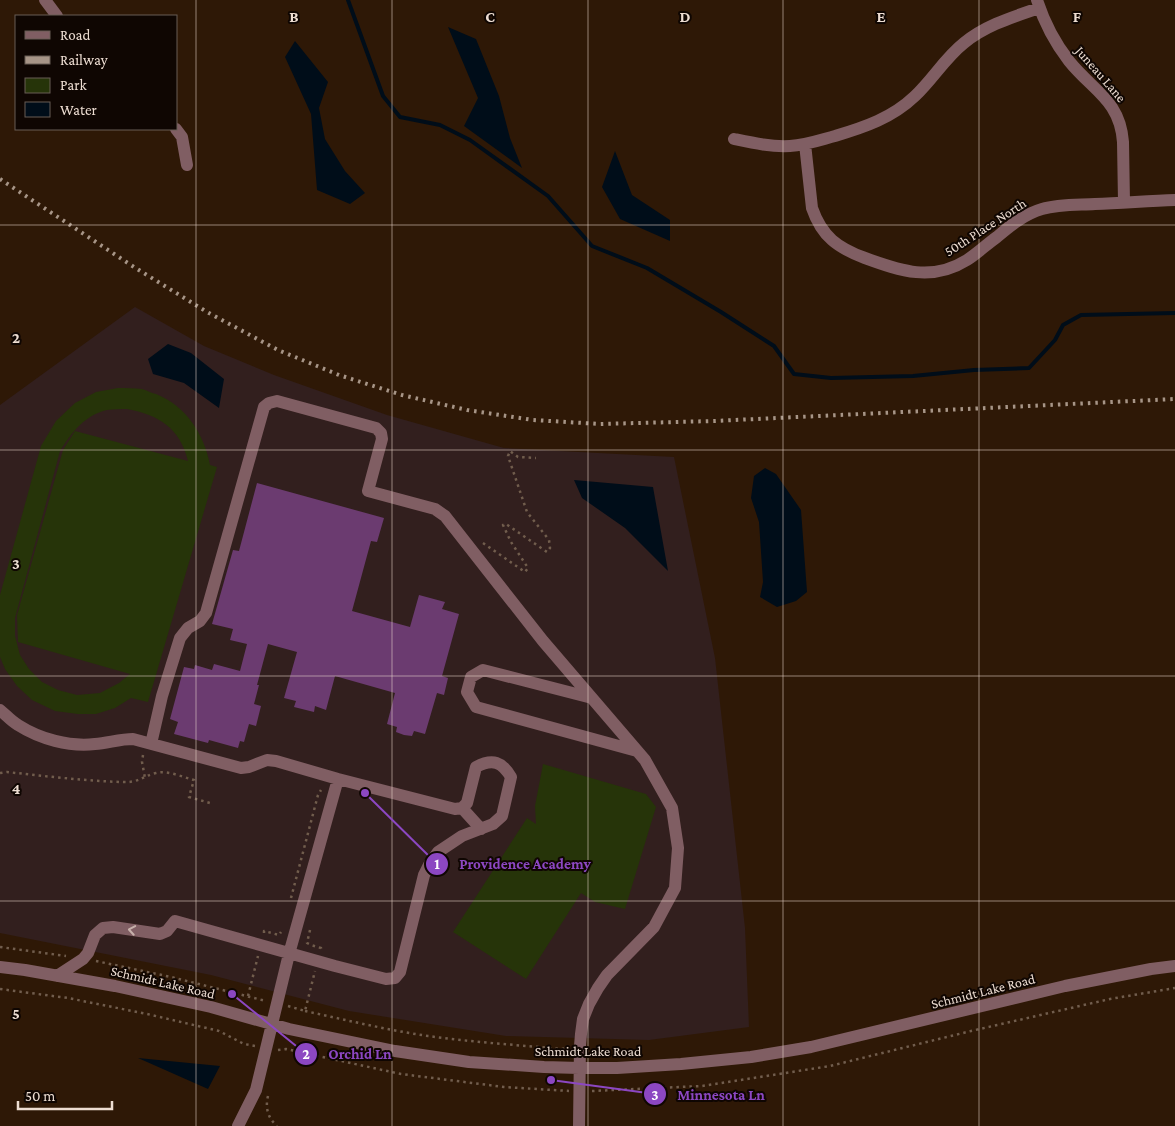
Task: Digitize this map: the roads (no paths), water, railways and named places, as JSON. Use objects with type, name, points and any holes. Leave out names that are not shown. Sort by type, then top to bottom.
[{"type":"street","points":[[45,0],[56,15]]},
{"type":"street","points":[[734,139],[762,145],[790,146],[804,144],[870,125],[895,112],[916,95],[943,62],[964,42],[988,27],[1038,4]]},
{"type":"street","name":"Juneau Lane","points":[[1038,4],[1052,35],[1064,54],[1112,106],[1117,114],[1123,142],[1124,202]]},
{"type":"street","points":[[177,130],[182,137],[187,164]]},
{"type":"street","name":"50th Place North","points":[[804,144],[812,208],[815,217],[830,239],[845,250],[904,271],[915,273],[936,272],[967,260],[1023,217],[1041,209],[1062,205],[1175,200]]},
{"type":"street","points":[[147,743],[180,638],[188,628],[200,621],[206,613],[264,407],[269,403],[277,401],[376,428],[381,433],[382,439],[368,490],[435,509],[445,516],[543,641],[645,760],[672,808],[678,848],[675,888],[654,927],[607,974],[589,1004],[580,1034],[579,1126]]},
{"type":"street","points":[[592,698],[483,670],[471,677],[467,692],[476,707],[637,751]]},
{"type":"street","points":[[0,710],[18,726],[59,742],[77,745],[134,739],[241,768],[267,760],[276,761],[455,809],[462,808],[467,803],[476,766],[492,762],[501,764],[511,777],[502,816],[493,824],[462,836],[449,844],[438,852],[430,863],[424,875],[400,972],[395,978],[386,979],[175,922],[167,931],[160,934],[113,927],[103,928],[95,935],[88,953],[83,959],[57,976]]},
{"type":"street","points":[[238,1126],[256,1090],[289,954],[338,779]]},
{"type":"street","points":[[462,808],[481,829]]},
{"type":"street","name":"Schmidt Lake Road","points":[[0,967],[115,986],[211,1007],[289,1029],[394,1051],[469,1062],[544,1067],[617,1068],[751,1057],[812,1047],[1065,986],[1175,966]]},
{"type":"water","points":[[448,27],[476,39],[499,96],[510,138],[522,168],[464,126],[478,98]]},
{"type":"water","points":[[295,41],[328,82],[319,108],[325,139],[345,171],[365,193],[350,204],[317,190],[311,114],[285,57]]},
{"type":"water","points":[[615,151],[632,195],[670,220],[670,241],[620,219],[602,187]]},
{"type":"water","points":[[168,344],[191,353],[224,379],[219,408],[184,383],[153,374],[148,359]]},
{"type":"water","points":[[765,468],[776,474],[801,510],[807,592],[796,601],[777,607],[760,597],[763,582],[759,522],[751,498],[754,476]]},
{"type":"water","points":[[574,480],[653,487],[668,571],[625,528],[582,498]]},
{"type":"water","points":[[138,1058],[220,1066],[208,1089]]},
{"type":"waterway","points":[[348,0],[383,96],[400,117],[440,125],[470,140],[548,196],[592,246],[647,268],[721,312],[774,346],[794,374],[831,378],[913,376],[974,370],[1029,368],[1055,340],[1063,325],[1081,315],[1175,313]]},
{"type":"railway","points":[[0,179],[134,267],[207,312],[278,350],[339,375],[402,395],[467,410],[533,420],[600,424],[714,421],[1175,399]]},
{"type":"place","name":"Providence Academy","points":[[365,793]]},
{"type":"place","name":"Orchid Ln","points":[[232,994]]},
{"type":"place","name":"Minnesota Ln","points":[[551,1080]]}]
